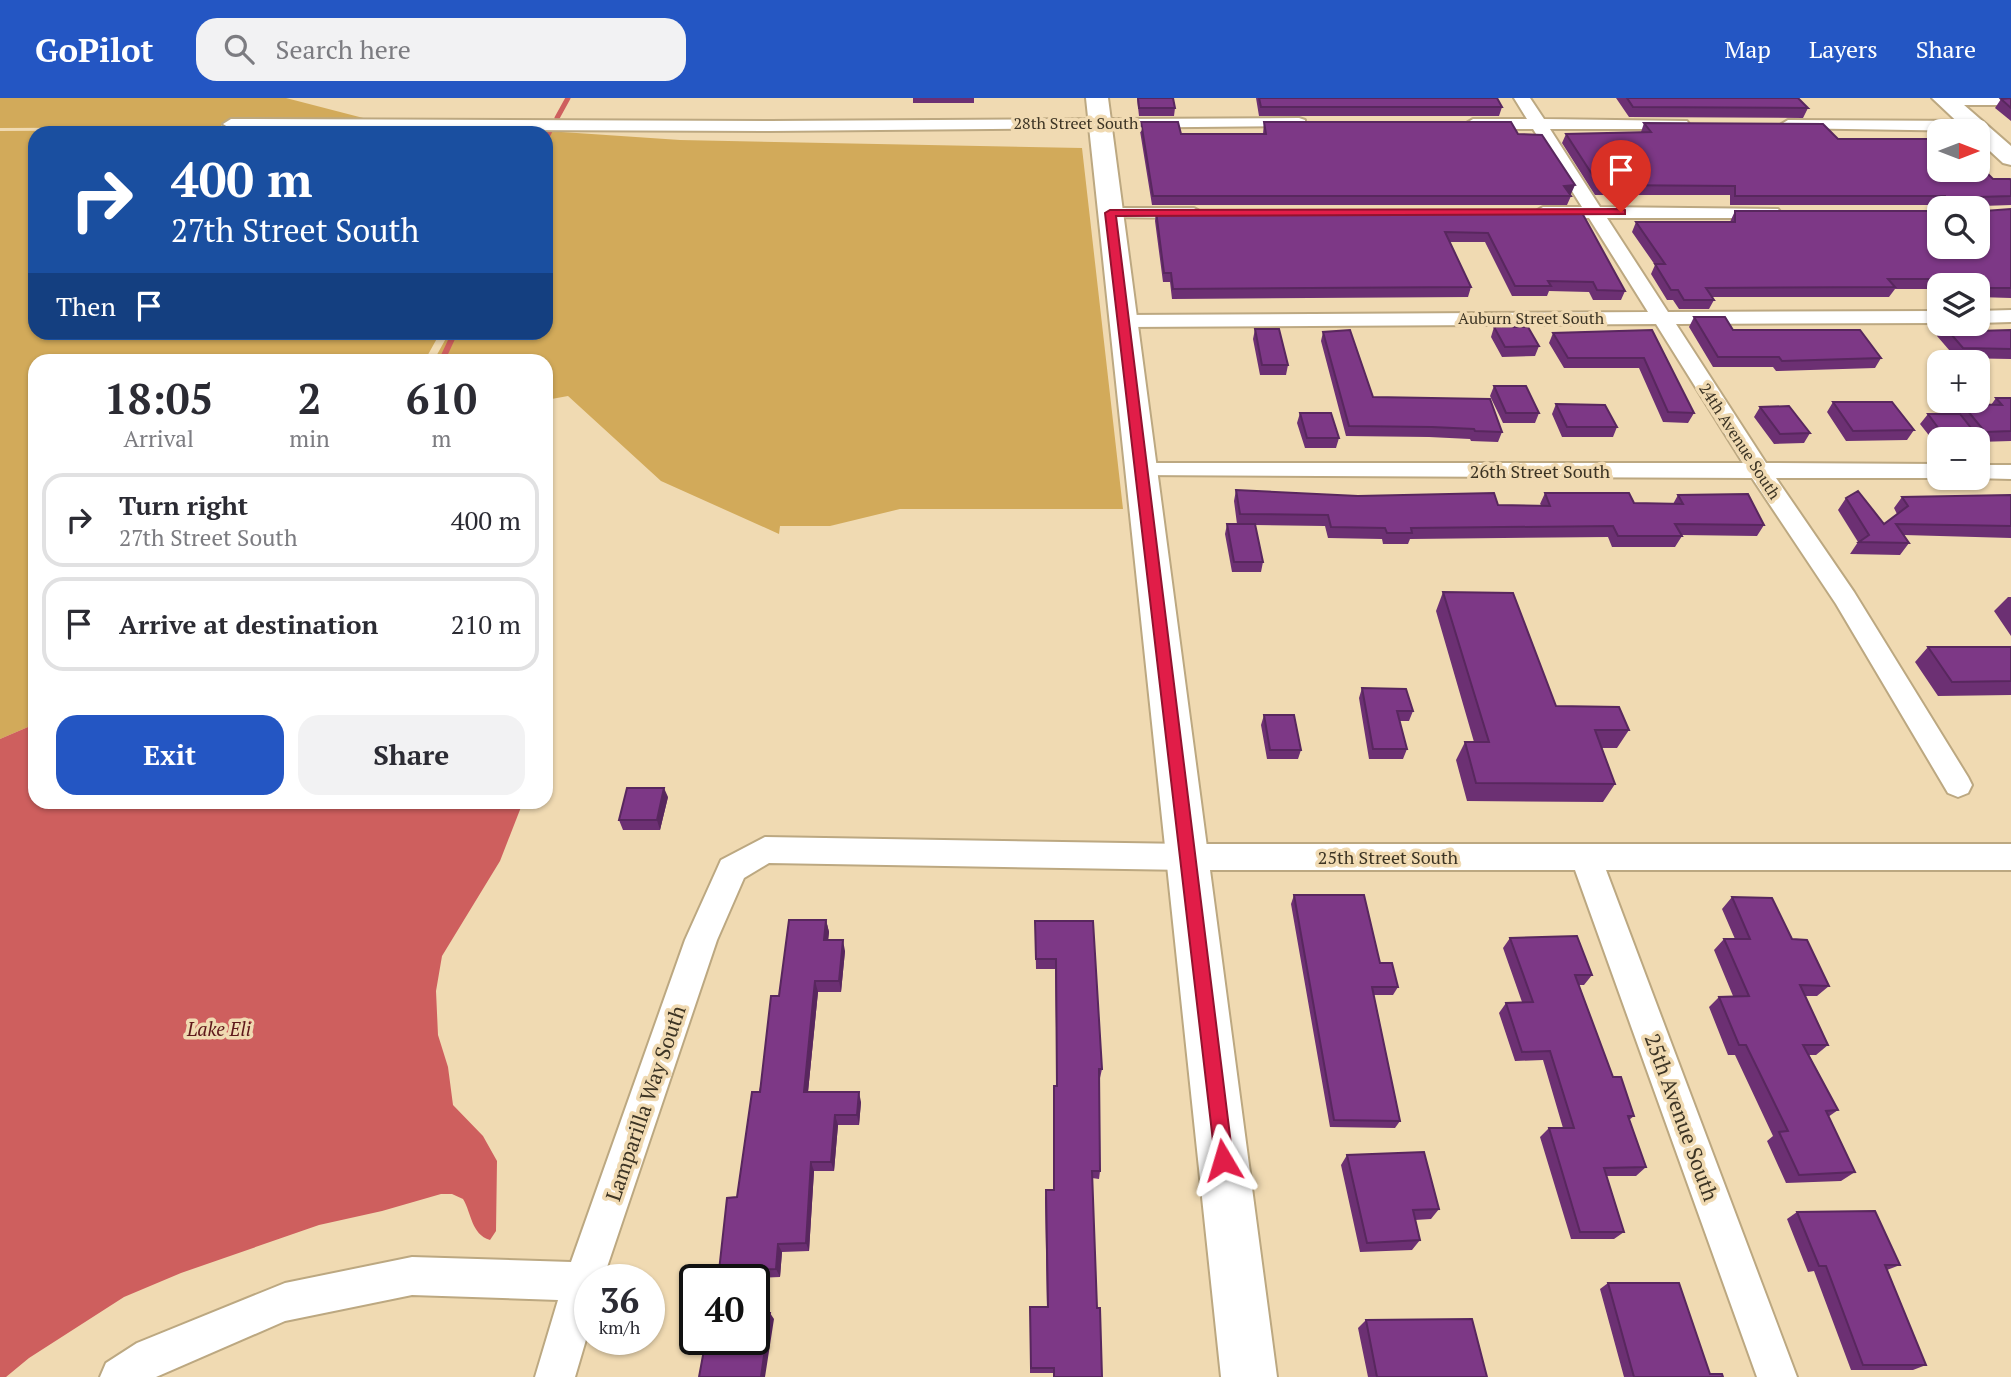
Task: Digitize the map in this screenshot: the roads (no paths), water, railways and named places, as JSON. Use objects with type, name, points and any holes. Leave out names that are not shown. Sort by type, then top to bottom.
[{"type":"street","name":"24th Avenue South","points":[[1522,98],[1759,471],[1845,598],[1958,785]]},
{"type":"street","points":[[1944,99],[2011,100]]},
{"type":"street","points":[[1944,99],[1966,119]]},
{"type":"street","points":[[1098,110],[1249,1377]]},
{"type":"street","name":"28th Street South","points":[[231,124],[783,126],[1098,110],[1319,123]]},
{"type":"street","points":[[1456,124],[1702,125]]},
{"type":"street","points":[[1770,125],[1927,126]]},
{"type":"street","points":[[1990,140],[2011,158]]},
{"type":"street","points":[[1525,212],[1787,213]]},
{"type":"street","points":[[1110,213],[1207,213]]},
{"type":"street","points":[[1990,317],[2011,316]]},
{"type":"street","name":"Auburn Street South","points":[[1123,321],[1927,317]]},
{"type":"street","name":"26th Street South","points":[[1141,470],[1927,471]]},
{"type":"street","points":[[1990,472],[2011,472]]},
{"type":"street","name":"25th Street South","points":[[765,850],[1187,857],[2011,857]]},
{"type":"street","name":"Lamparilla Way South","points":[[589,1264],[701,940],[732,869],[765,850]]},
{"type":"street","name":"25th Avenue South","points":[[1586,857],[1777,1377]]},
{"type":"street","points":[[120,1377],[151,1357],[298,1299],[412,1276],[574,1282]]},
{"type":"street","name":"Lamparilla Way South","points":[[555,1377],[574,1313]]},
{"type":"water","name":"Lake Eli","points":[[28,727],[28,809],[520,809],[500,861],[442,956],[436,991],[438,1035],[448,1067],[453,1105],[483,1136],[497,1161],[496,1231],[490,1240],[475,1228],[463,1199],[452,1194],[441,1194],[319,1225],[181,1273],[124,1297],[29,1358],[6,1377],[0,1377],[0,739]]},
{"type":"waterway","points":[[557,118],[568,98]]},
{"type":"waterway","points":[[445,354],[451,340]]}]
